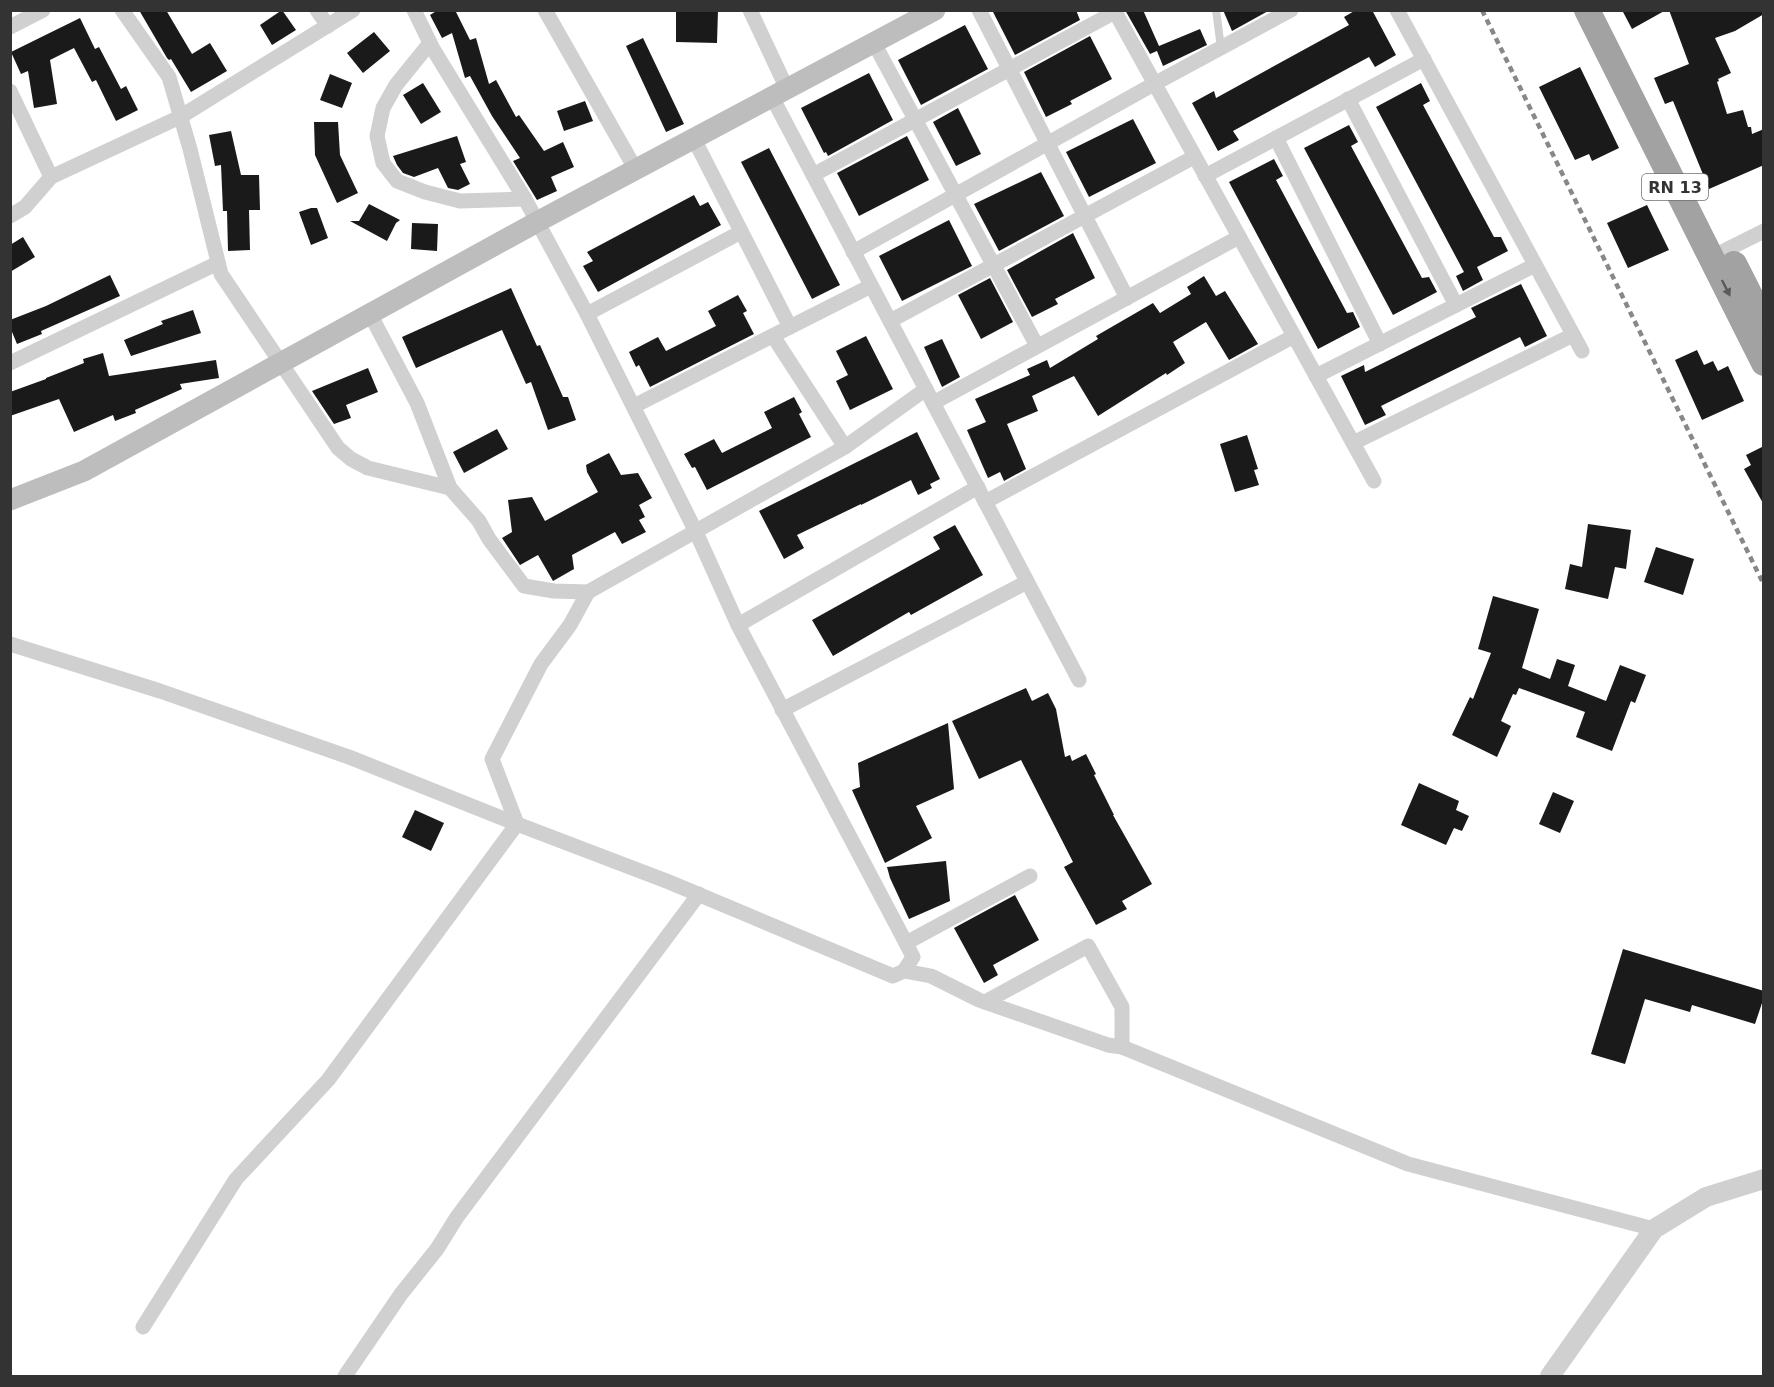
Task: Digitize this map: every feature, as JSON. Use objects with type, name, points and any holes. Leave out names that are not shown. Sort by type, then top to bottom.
[{"type":"highway","name":"RN 13","points":[[1587,10],[1718,253],[1764,323]]},
{"type":"highway","name":"RN 13","points":[[1602,10],[1718,253],[1764,363]]},
{"type":"main road","points":[[10,500],[84,471],[537,222],[935,10]]},
{"type":"street","points":[[10,27],[43,10]]},
{"type":"street","points":[[122,10],[169,77],[221,274],[338,448],[351,459],[368,468],[450,488]]},
{"type":"street","points":[[317,10],[328,26]]},
{"type":"street","points":[[10,216],[26,207],[51,177],[180,117],[353,10]]},
{"type":"street","points":[[10,644],[160,691],[349,757],[699,894],[893,976],[904,971],[913,957],[738,625],[696,532],[587,314],[525,199],[430,44],[414,10]]},
{"type":"street","points":[[545,10],[636,170]]},
{"type":"street","points":[[750,10],[779,93],[813,175],[1080,680]]},
{"type":"street","points":[[979,10],[1127,298]]},
{"type":"street","points":[[853,252],[1291,10]]},
{"type":"street","points":[[1397,10],[1582,351]]},
{"type":"street","points":[[813,175],[1114,11],[1374,481]]},
{"type":"street","points":[[874,43],[1037,346]]},
{"type":"street","points":[[430,44],[396,85],[383,108],[377,136],[383,163],[397,181],[425,192],[460,201],[525,199]]},
{"type":"street","points":[[1205,176],[1424,59]]},
{"type":"street","points":[[10,91],[51,177]]},
{"type":"street","points":[[1348,99],[1456,305]]},
{"type":"street","points":[[1276,138],[1380,344]]},
{"type":"street","points":[[694,139],[790,327]]},
{"type":"street","points":[[890,321],[1194,157]]},
{"type":"street","points":[[1718,253],[1764,231]]},
{"type":"street","points":[[587,314],[741,232]]},
{"type":"street","points":[[370,314],[417,403],[450,488],[479,521],[489,539],[524,586],[554,591],[588,592],[844,447],[929,396],[1037,346],[1239,237]]},
{"type":"street","points":[[10,363],[218,263]]},
{"type":"street","points":[[1316,376],[1535,265]]},
{"type":"street","points":[[634,406],[871,286]]},
{"type":"street","points":[[1353,443],[1573,335]]},
{"type":"street","points":[[773,336],[844,447]]},
{"type":"street","points":[[985,502],[1294,336]]},
{"type":"street","points":[[738,625],[978,487]]},
{"type":"street","points":[[782,710],[1028,582]]},
{"type":"street","points":[[517,824],[492,759],[541,664],[570,625],[588,592]]},
{"type":"street","points":[[143,1327],[236,1179],[328,1080],[517,824]]},
{"type":"street","points":[[906,943],[1030,876]]},
{"type":"street","points":[[345,1377],[401,1294],[437,1249],[458,1217],[699,894]]},
{"type":"street","points":[[985,1002],[1088,946],[1122,1008],[1122,1047]]},
{"type":"street","points":[[904,971],[931,976],[985,1002],[1108,1045],[1122,1047],[1408,1164],[1654,1229]]},
{"type":"street","points":[[1550,1377],[1654,1229],[1706,1197],[1764,1179]]},
{"type":"lane","points":[[1216,10],[1221,48]]},
{"type":"building","points":[[139,10],[166,10],[192,54],[210,43],[227,71],[191,92],[171,59],[167,58]]},
{"type":"building","points":[[282,10],[296,30],[272,45],[260,25]]},
{"type":"building","points":[[438,10],[455,10],[470,40],[476,38],[489,84],[496,80],[516,117],[519,115],[544,151],[563,142],[574,167],[551,177],[557,191],[537,200],[513,161],[520,158],[492,116],[470,76],[465,78],[452,33],[442,38],[430,15]]},
{"type":"building","points":[[676,10],[718,10],[717,43],[676,42]]},
{"type":"building","points":[[992,10],[1076,10],[1080,20],[1015,55]]},
{"type":"building","points":[[1125,10],[1143,10],[1159,46],[1200,29],[1207,45],[1163,66],[1157,51],[1150,54]]},
{"type":"building","points":[[1223,10],[1270,10],[1232,31]]},
{"type":"building","points":[[1356,10],[1372,10],[1396,55],[1375,67],[1369,57],[1233,131],[1239,140],[1218,151],[1192,103],[1214,91],[1216,98],[1349,25],[1344,17]]},
{"type":"building","points":[[1622,10],[1666,10],[1632,29]]},
{"type":"building","points":[[1669,10],[1764,10],[1764,14],[1735,31],[1715,38],[1731,73],[1718,79],[1717,82],[1727,114],[1743,110],[1752,134],[1764,129],[1764,165],[1709,189],[1673,101],[1665,104],[1654,78],[1689,64]]},
{"type":"building","points":[[80,18],[95,49],[99,47],[121,89],[126,86],[138,110],[116,121],[96,80],[92,82],[74,48],[50,60],[57,104],[34,108],[28,71],[21,74],[11,52]]},
{"type":"building","points":[[965,25],[988,69],[921,105],[898,60]]},
{"type":"building","points":[[374,32],[390,51],[363,73],[347,53]]},
{"type":"building","points":[[1090,36],[1112,79],[1070,101],[1072,104],[1046,117],[1024,72]]},
{"type":"building","points":[[643,38],[684,124],[666,132],[626,46]]},
{"type":"building","points":[[1580,67],[1619,148],[1592,161],[1589,154],[1575,160],[1539,87]]},
{"type":"building","points":[[869,73],[893,120],[828,156],[826,152],[824,153],[801,108]]},
{"type":"building","points":[[330,74],[352,83],[342,108],[320,100]]},
{"type":"building","points":[[423,83],[441,112],[421,124],[403,95]]},
{"type":"building","points":[[1421,83],[1430,101],[1423,105],[1494,237],[1501,237],[1508,251],[1477,267],[1483,280],[1463,291],[1456,276],[1464,272],[1376,107]]},
{"type":"building","points":[[585,101],[593,121],[564,131],[557,111]]},
{"type":"building","points":[[958,108],[981,154],[956,166],[933,122]]},
{"type":"building","points":[[1133,119],[1156,163],[1089,197],[1066,152]]},
{"type":"building","points":[[314,122],[338,122],[340,155],[358,193],[337,203],[315,155]]},
{"type":"building","points":[[1349,125],[1358,142],[1351,146],[1422,278],[1429,277],[1437,292],[1393,315],[1304,148]]},
{"type":"building","points":[[231,131],[241,175],[259,175],[260,210],[249,210],[250,250],[228,251],[227,211],[223,211],[221,165],[215,166],[209,135]]},
{"type":"building","points":[[457,136],[466,162],[460,164],[470,184],[458,190],[448,188],[438,168],[414,177],[403,173],[393,156]]},
{"type":"building","points":[[907,136],[929,180],[859,216],[837,173]]},
{"type":"building","points":[[769,148],[840,285],[812,299],[741,162]]},
{"type":"building","points":[[1274,159],[1283,176],[1276,180],[1347,313],[1353,312],[1360,327],[1318,349],[1229,182]]},
{"type":"building","points":[[1041,172],[1064,216],[999,251],[974,204]]},
{"type":"building","points":[[694,195],[700,206],[708,202],[721,225],[598,292],[583,266],[593,261],[587,252]]},
{"type":"building","points":[[369,204],[400,220],[396,223],[387,241],[350,221],[359,221]]},
{"type":"building","points":[[1647,205],[1669,250],[1628,268],[1607,223]]},
{"type":"building","points":[[317,208],[328,238],[311,245],[299,212]]},
{"type":"building","points":[[949,220],[972,266],[902,301],[879,256]]},
{"type":"building","points":[[412,223],[438,224],[437,251],[411,249]]},
{"type":"building","points":[[1073,233],[1095,278],[1055,299],[1058,304],[1032,317],[1007,270]]},
{"type":"building","points":[[23,237],[35,257],[10,272],[10,245]]},
{"type":"building","points":[[110,275],[120,296],[17,344],[10,327],[10,320],[46,306]]},
{"type":"building","points":[[1204,276],[1216,296],[1225,291],[1258,344],[1229,360],[1206,322],[1173,342],[1185,363],[1098,416],[1074,376],[1032,396],[1038,411],[1007,424],[1026,469],[1004,481],[1000,472],[988,478],[967,430],[986,422],[975,399],[1030,375],[1027,369],[1047,360],[1050,368],[1098,339],[1096,336],[1153,303],[1160,313],[1191,294],[1187,287]]},
{"type":"building","points":[[990,278],[1013,322],[981,339],[958,295]]},
{"type":"building","points":[[1521,284],[1547,336],[1525,347],[1520,337],[1381,406],[1386,415],[1365,425],[1341,376],[1364,365],[1365,372],[1476,317],[1471,308]]},
{"type":"building","points":[[511,288],[563,397],[568,397],[576,420],[548,430],[531,382],[526,384],[502,330],[416,368],[402,337]]},
{"type":"building","points":[[738,295],[747,311],[743,313],[754,334],[650,387],[639,365],[636,367],[629,352],[658,337],[666,351],[716,326],[708,311]]},
{"type":"building","points":[[193,310],[201,333],[131,356],[124,340],[163,324],[161,321]]},
{"type":"building","points":[[866,336],[893,389],[850,410],[836,381],[848,375],[836,351]]},
{"type":"building","points":[[942,339],[960,377],[942,387],[924,347]]},
{"type":"building","points":[[1697,350],[1704,365],[1713,361],[1718,371],[1728,366],[1744,401],[1702,420],[1675,360]]},
{"type":"building","points":[[103,353],[109,376],[216,360],[219,378],[180,384],[182,389],[135,410],[136,413],[115,421],[113,415],[74,432],[59,399],[10,416],[10,392],[84,363],[83,359]]},
{"type":"building","points":[[368,368],[378,392],[346,405],[351,418],[334,424],[312,391]]},
{"type":"building","points":[[794,397],[802,412],[799,414],[811,437],[707,490],[695,467],[692,468],[684,454],[714,439],[722,453],[772,428],[764,412]]},
{"type":"building","points":[[497,429],[508,449],[464,473],[453,452]]},
{"type":"building","points":[[917,432],[940,479],[930,484],[932,488],[918,495],[911,480],[797,535],[804,548],[784,559],[759,511]]},
{"type":"building","points":[[1247,435],[1258,469],[1254,470],[1259,485],[1235,492],[1220,444]]},
{"type":"building","points":[[1764,446],[1764,505],[1744,469],[1751,465],[1746,455]]},
{"type":"building","points":[[609,453],[621,475],[638,473],[652,498],[639,505],[645,517],[639,520],[646,532],[622,544],[615,532],[572,555],[574,569],[553,581],[538,555],[520,565],[502,538],[512,532],[508,500],[532,497],[545,521],[598,492],[587,472],[586,465]]},
{"type":"building","points":[[1588,524],[1631,530],[1626,569],[1615,567],[1608,599],[1565,589],[1570,564],[1582,567]]},
{"type":"building","points":[[955,525],[983,575],[911,615],[909,612],[833,656],[812,620],[940,549],[933,537]]},
{"type":"building","points":[[1656,547],[1694,559],[1683,595],[1644,582]]},
{"type":"building","points":[[1493,596],[1539,609],[1522,668],[1550,679],[1557,659],[1575,665],[1568,686],[1606,701],[1620,665],[1646,675],[1635,703],[1631,701],[1612,751],[1576,737],[1585,712],[1519,688],[1516,695],[1513,694],[1501,721],[1511,726],[1497,757],[1452,735],[1470,697],[1473,699],[1491,653],[1478,649]]},
{"type":"building","points":[[1026,688],[1032,701],[1048,693],[1056,709],[1065,757],[1070,755],[1072,761],[1086,754],[1113,815],[1152,884],[1122,901],[1127,909],[1096,925],[1064,867],[1073,862],[1021,760],[979,779],[952,721]]},
{"type":"building","points":[[948,723],[954,789],[916,806],[932,838],[885,863],[852,790],[860,787],[858,763]]},
{"type":"building","points":[[1419,783],[1459,801],[1456,810],[1469,816],[1462,831],[1454,828],[1446,845],[1401,825]]},
{"type":"building","points":[[1553,792],[1574,801],[1560,833],[1539,824]]},
{"type":"building","points":[[415,810],[444,823],[431,851],[402,837]]},
{"type":"building","points":[[946,861],[950,901],[909,919],[887,867]]},
{"type":"building","points":[[1015,895],[1039,940],[993,965],[998,975],[984,983],[954,928]]},
{"type":"building","points":[[1623,949],[1764,991],[1755,1024],[1692,1005],[1690,1012],[1645,999],[1625,1064],[1591,1054]]},
{"type":"railway","points":[[1482,10],[1764,585]]}]
